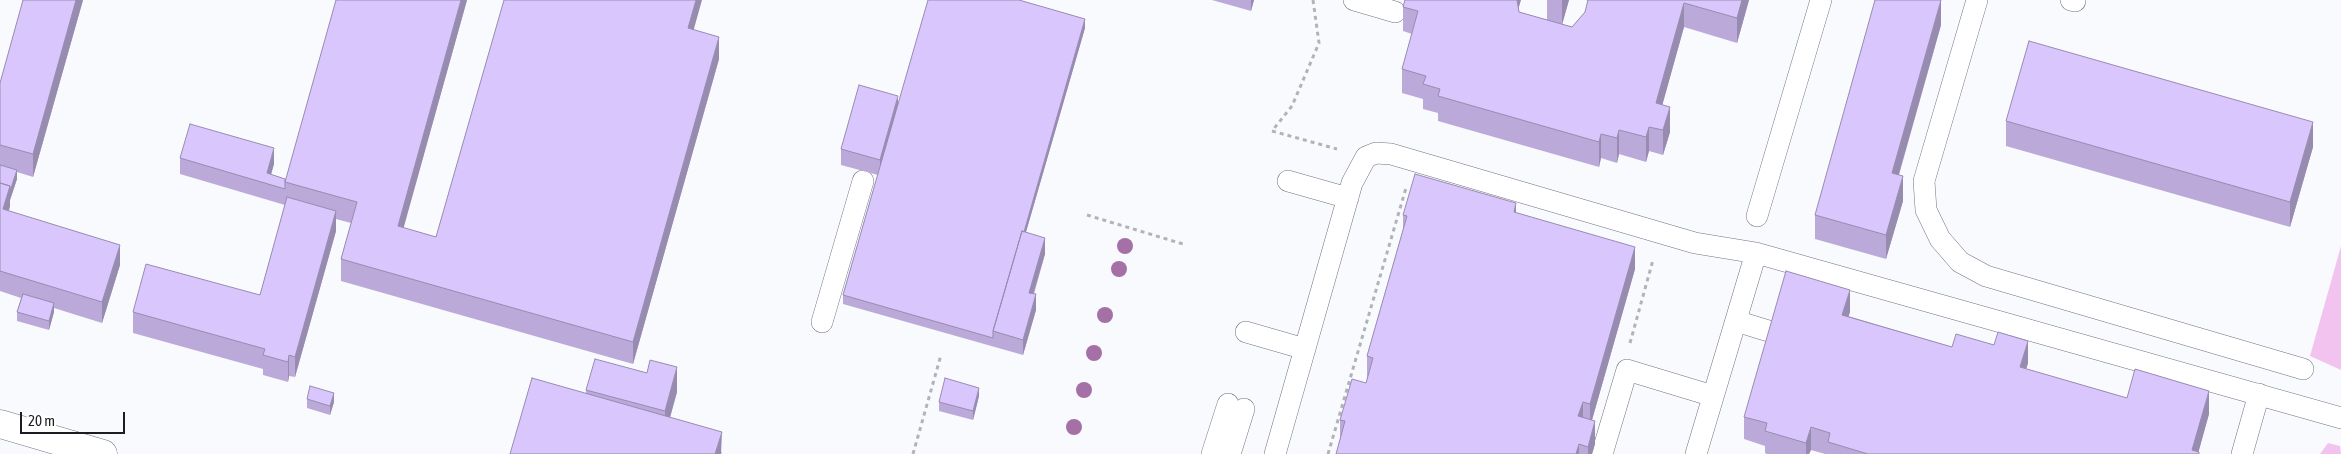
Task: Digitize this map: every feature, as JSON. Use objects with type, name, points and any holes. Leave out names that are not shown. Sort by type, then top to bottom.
[{"type":"street","points":[[0,424],[103,454]]},
{"type":"lane","points":[[1354,0],[1395,12]]},
{"type":"lane","points":[[1757,216],[1821,0]]},
{"type":"lane","points":[[1977,0],[1924,181],[1926,210],[1940,239],[1960,262],[1986,276],[2303,369]]},
{"type":"lane","points":[[1274,454],[1352,183],[1366,157],[1376,153],[1391,154],[1695,243],[1756,253],[2341,418]]},
{"type":"lane","points":[[822,322],[863,181]]},
{"type":"lane","points":[[1288,181],[1348,198]]},
{"type":"lane","points":[[1696,454],[1756,253]]},
{"type":"lane","points":[[1736,321],[1775,332]]},
{"type":"lane","points":[[1246,332],[1305,349]]},
{"type":"lane","points":[[1602,454],[1628,370],[1713,396]]},
{"type":"lane","points":[[2242,454],[2259,394]]},
{"type":"lane","points":[[1212,454],[1236,406],[1230,454]]},
{"type":"path","points":[[1313,0],[1319,43],[1292,106],[1272,131],[1366,157]]},
{"type":"path","points":[[1328,454],[1408,180]]},
{"type":"path","points":[[1087,215],[1183,244]]},
{"type":"path","points":[[1628,370],[1631,335],[1655,254]]},
{"type":"path","points":[[913,454],[941,355]]},
{"type":"shaded area","points":[[2341,246],[2341,370],[2310,356]]},
{"type":"shaded area","points":[[2328,443],[2340,446],[2341,454],[2320,454]]},
{"type":"building","points":[[23,0],[76,0],[33,154],[0,145],[0,83]]},
{"type":"building","points":[[336,0],[461,0],[398,226],[436,237],[504,0],[696,0],[688,28],[719,37],[633,342],[341,259],[357,202],[285,182]]},
{"type":"building","points":[[928,0],[1019,0],[1085,19],[1024,232],[1022,231],[993,331],[993,338],[843,295]]},
{"type":"building","points":[[1405,0],[1517,0],[1519,12],[1572,27],[1585,12],[1588,0],[1742,0],[1737,18],[1684,3],[1656,103],[1670,107],[1663,130],[1649,127],[1646,137],[1619,130],[1617,138],[1601,134],[1599,142],[1438,96],[1440,89],[1423,84],[1426,76],[1402,69],[1418,11],[1403,7]]},
{"type":"building","points":[[1875,0],[1941,0],[1892,173],[1903,176],[1886,235],[1815,215]]},
{"type":"building","points":[[2029,41],[2313,122],[2290,202],[2006,121]]},
{"type":"building","points":[[859,85],[898,96],[880,160],[841,149]]},
{"type":"building","points":[[190,124],[274,148],[267,173],[285,179],[285,189],[180,158]]},
{"type":"building","points":[[0,165],[17,170],[10,191],[10,186],[0,183]]},
{"type":"building","points":[[1415,174],[1516,203],[1514,212],[1635,247],[1590,404],[1583,402],[1578,416],[1595,421],[1588,447],[1579,444],[1576,454],[1336,454],[1345,421],[1340,420],[1352,379],[1366,383],[1373,358],[1367,356],[1407,216],[1403,215]]},
{"type":"building","points":[[0,183],[10,186],[3,209],[120,245],[102,302],[0,271]]},
{"type":"building","points":[[287,197],[336,211],[295,357],[289,355],[288,362],[263,355],[265,349],[133,312],[146,264],[260,295]]},
{"type":"building","points":[[1022,231],[1045,238],[1029,293],[1036,294],[1023,340],[993,331]]},
{"type":"building","points":[[1786,271],[1850,290],[1842,315],[1952,347],[1956,334],[1994,345],[1998,332],[2028,341],[2020,367],[2127,398],[2135,369],[2209,391],[2192,450],[2199,452],[2199,454],[1868,454],[1828,442],[1830,433],[1811,427],[1806,443],[1765,431],[1767,423],[1744,417]]},
{"type":"building","points":[[23,294],[54,303],[49,321],[17,312]]},
{"type":"building","points":[[595,359],[647,373],[650,360],[677,367],[665,411],[586,390]]},
{"type":"building","points":[[532,378],[722,432],[715,454],[510,454]]},
{"type":"building","points":[[945,378],[979,388],[973,411],[939,402]]},
{"type":"building","points":[[310,386],[334,393],[330,406],[307,399]]}]
